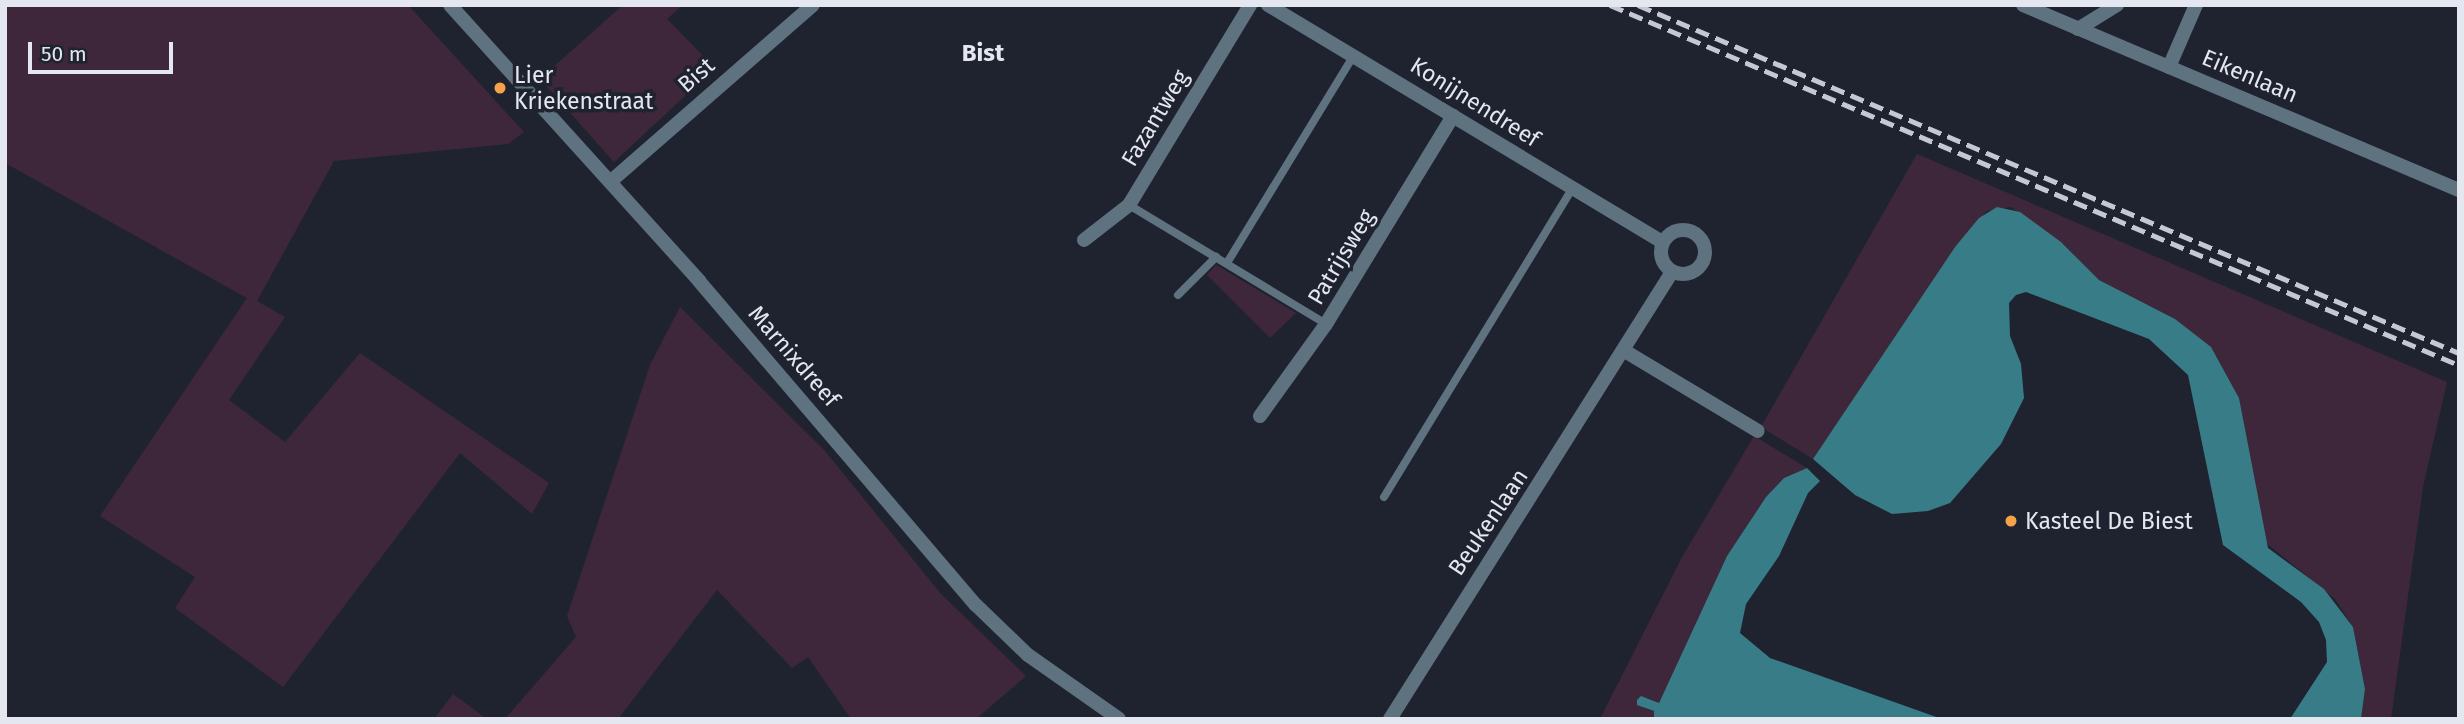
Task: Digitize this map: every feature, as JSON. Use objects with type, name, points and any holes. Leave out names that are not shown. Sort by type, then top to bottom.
[{"type":"street","name":"Marnixdreef","points":[[450,5],[610,182],[976,605],[1028,655],[1119,719]]},
{"type":"street","name":"Bist","points":[[610,182],[813,5]]},
{"type":"street","name":"Fazantweg","points":[[1084,240],[1129,205],[1250,5]]},
{"type":"street","name":"Konijnendreef","points":[[1268,5],[1572,188]]},
{"type":"street","name":"Eikenlaan","points":[[2023,5],[2459,190]]},
{"type":"street","points":[[2078,29],[2117,5]]},
{"type":"street","points":[[2169,67],[2196,5]]},
{"type":"street","name":"Patrijsweg","points":[[1260,416],[1326,324],[1453,116]]},
{"type":"street","points":[[1572,188],[1662,242]]},
{"type":"street","points":[[1678,229],[1692,231],[1703,241],[1705,255],[1699,268],[1686,274],[1672,272],[1662,261],[1662,242],[1678,229]]},
{"type":"street","name":"Beukenlaan","points":[[1390,719],[1672,272]]},
{"type":"street","points":[[1623,350],[1758,432]]},
{"type":"lane","points":[[1227,263],[1354,55]]},
{"type":"lane","points":[[1384,497],[1572,188]]},
{"type":"lane","points":[[1129,205],[1326,324]]},
{"type":"lane","points":[[1178,295],[1216,257]]},
{"type":"shaded area","points":[[5,5],[408,5],[524,132],[508,144],[334,161],[257,301],[285,317],[229,400],[285,442],[360,353],[549,483],[532,514],[460,453],[283,687],[175,608],[195,577],[100,516],[247,298],[5,163]]},
{"type":"shaded area","points":[[623,5],[683,5],[667,19],[715,68],[614,162],[540,79]]},
{"type":"shaded area","points":[[1917,154],[2447,382],[2423,487],[2391,719],[2361,719],[2365,689],[2353,627],[2335,599],[2265,542],[2239,398],[2216,356],[2175,319],[2099,280],[2061,242],[2011,207],[1987,211],[1955,247],[1813,459],[1761,427]]},
{"type":"shaded area","points":[[1216,265],[1296,313],[1270,338],[1207,275]]},
{"type":"shaded area","points":[[680,307],[825,451],[941,594],[1026,676],[976,719],[851,719],[808,657],[792,668],[717,590],[618,719],[505,719],[576,637],[567,616],[650,365]]},
{"type":"shaded area","points":[[1754,436],[1807,468],[1784,478],[1766,497],[1727,556],[1659,703],[1647,698],[1646,709],[1654,711],[1654,719],[1600,719],[1681,559]]},
{"type":"shaded area","points":[[453,694],[487,719],[434,719]]},
{"type":"water","points":[[1997,207],[2020,212],[2061,242],[2099,280],[2175,319],[2211,347],[2239,398],[2268,548],[2324,589],[2353,627],[2365,689],[2361,719],[2290,719],[2327,662],[2326,640],[2319,622],[2301,602],[2223,545],[2188,375],[2149,339],[2026,292],[2016,295],[2009,303],[2010,336],[2021,364],[2024,398],[2001,444],[1950,503],[1928,511],[1892,514],[1855,495],[1813,459],[1955,247],[1979,218]]},
{"type":"water","points":[[1807,468],[1820,481],[1808,493],[1779,556],[1746,604],[1740,633],[1770,658],[1942,719],[1654,719],[1654,711],[1637,705],[1637,700],[1641,696],[1659,703],[1727,556],[1766,497],[1784,478]]},
{"type":"railway","points":[[1610,5],[2459,365]]},
{"type":"railway","points":[[1638,5],[2459,353]]},
{"type":"place","name":"Lier Kriekenstraat","points":[[500,88]]},
{"type":"place","name":"Kasteel De Biest","points":[[2011,521]]},
{"type":"district","name":"Bist","points":[[983,54]]}]
